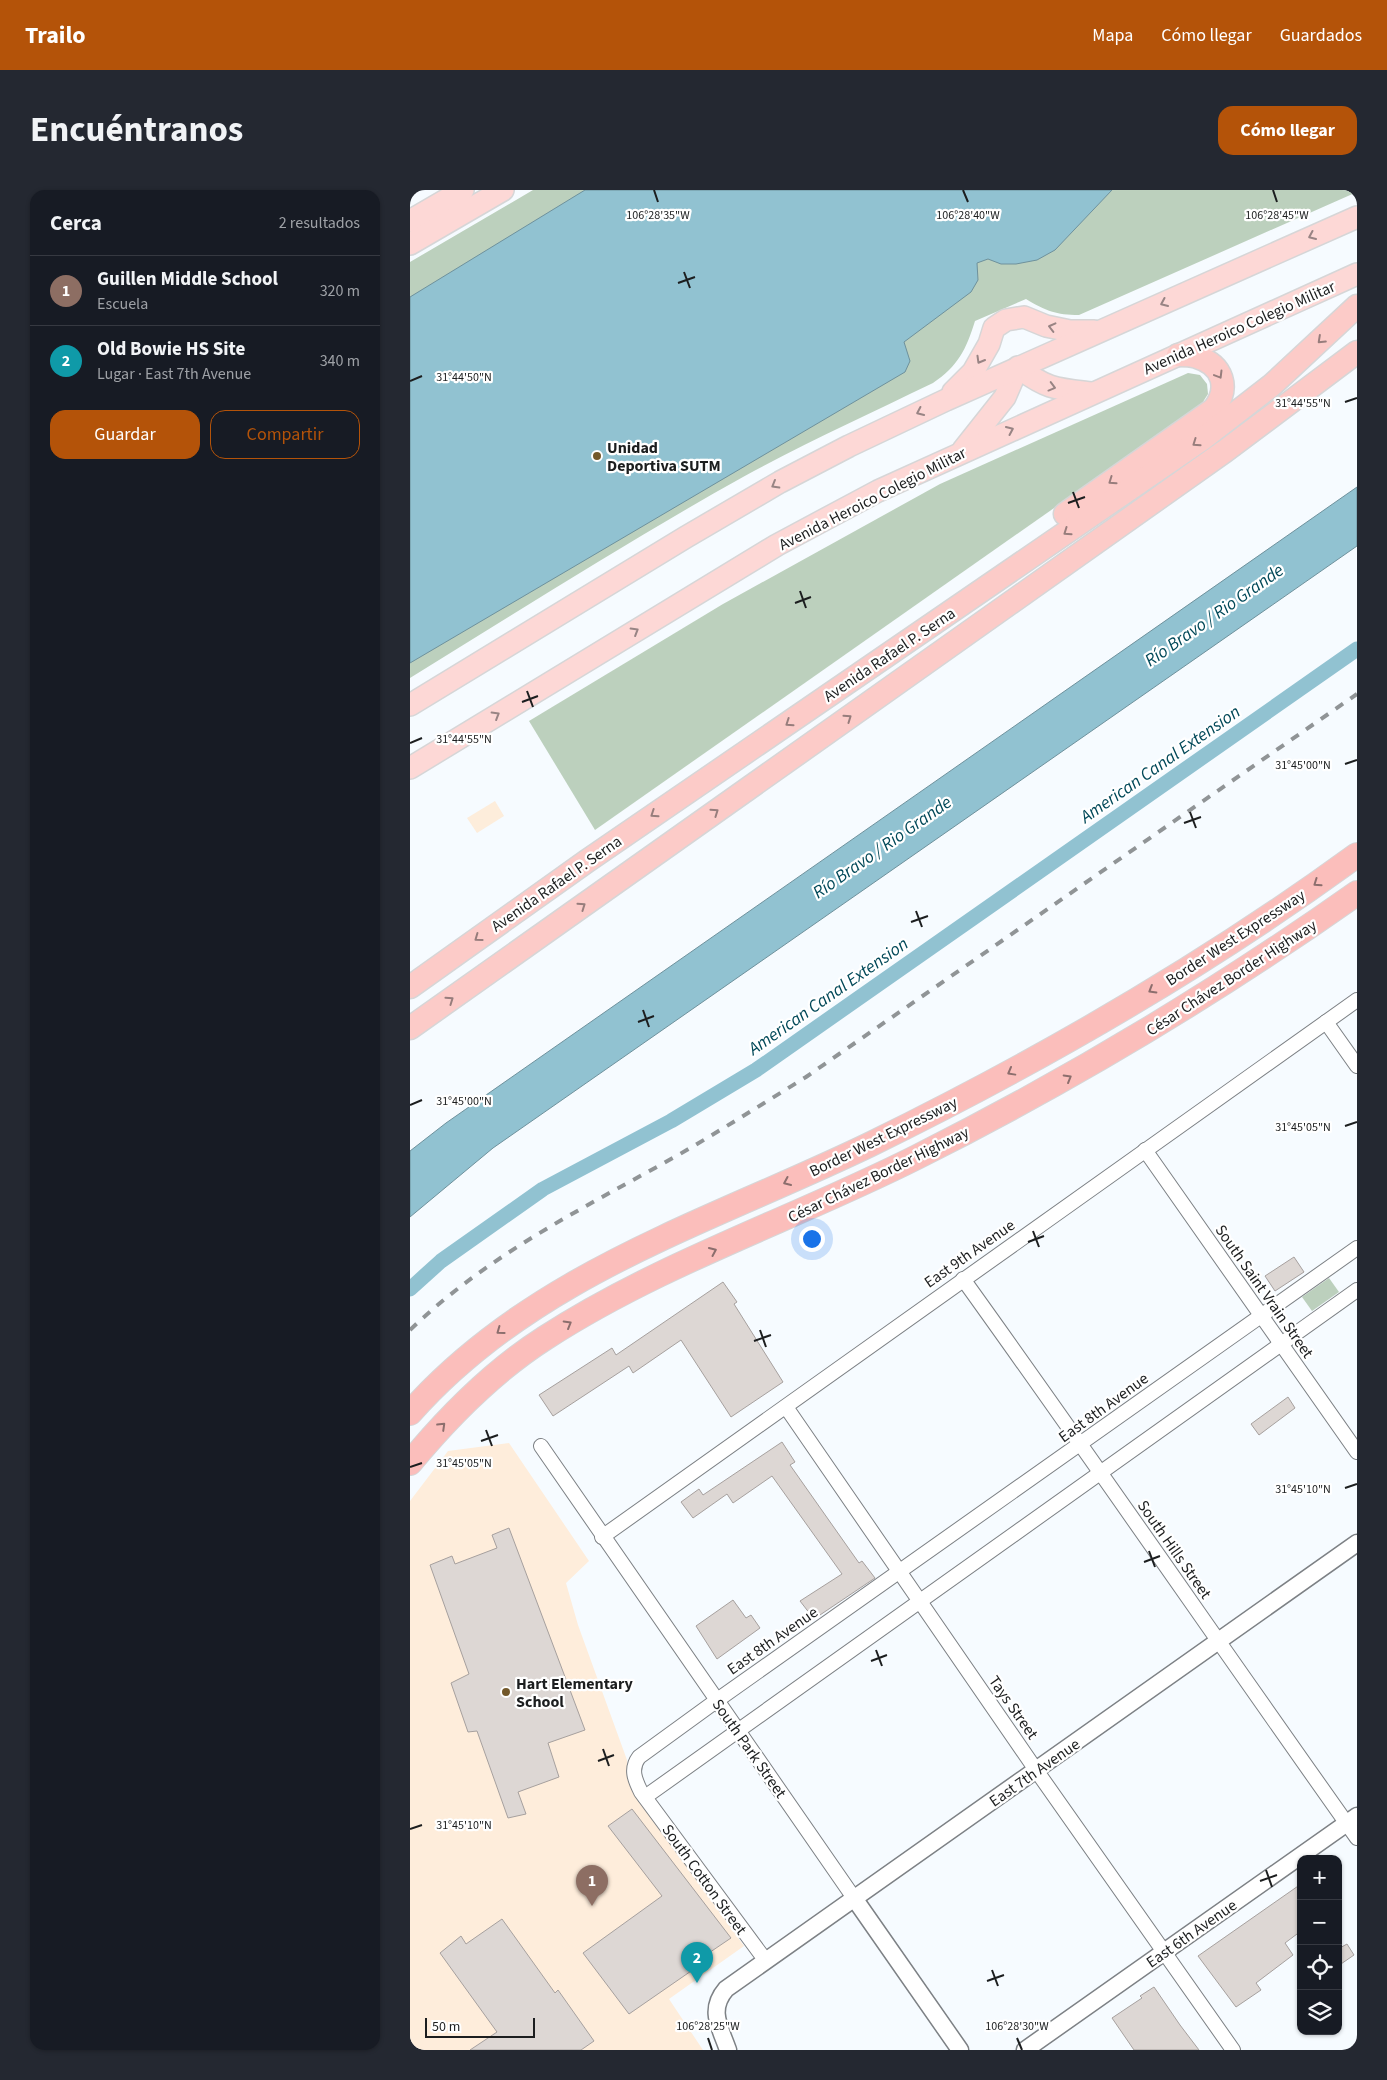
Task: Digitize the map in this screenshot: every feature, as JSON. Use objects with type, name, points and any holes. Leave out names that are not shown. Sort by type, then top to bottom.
[{"type":"highway","name":"Avenida Rafael P. Serna","points":[[410,987],[587,860],[1201,440],[1272,385],[1357,306]]},
{"type":"highway","name":"Avenida Rafael P. Serna","points":[[410,1028],[1224,451],[1357,352]]},
{"type":"highway","points":[[889,655],[934,608],[1214,409],[1224,393],[1219,373],[1205,360],[1178,355]]},
{"type":"highway","name":"Border West Expressway","points":[[410,1413],[452,1370],[487,1340],[526,1312],[566,1287],[701,1220],[836,1160],[971,1094],[1067,1041],[1156,988],[1258,923],[1357,855]]},
{"type":"highway","name":"César Chávez Border Highway","points":[[410,1463],[436,1432],[490,1380],[543,1339],[605,1302],[677,1266],[826,1201],[1059,1083],[1242,972],[1357,893]]},
{"type":"main road","points":[[410,221],[451,200],[503,190]]},
{"type":"main road","points":[[410,244],[451,200]]},
{"type":"main road","points":[[410,704],[686,537],[780,482],[849,446],[1018,367],[1357,217]]},
{"type":"main road","name":"Avenida Heroico Colegio Militar","points":[[410,768],[777,545],[878,491],[1357,274]]},
{"type":"main road","points":[[946,400],[972,372],[989,344],[994,328],[1006,320],[1024,317],[1046,326],[1070,332],[1100,331]]},
{"type":"main road","points":[[1018,367],[1039,383],[1053,388],[1091,393]]},
{"type":"main road","points":[[962,452],[1005,397],[1018,367]]},
{"type":"street","name":"East 9th Avenue","points":[[602,1537],[1357,1000]]},
{"type":"street","points":[[1326,1022],[1357,1066]]},
{"type":"street","name":"South Saint Vrain Street","points":[[1145,1150],[1357,1452]]},
{"type":"street","name":"East 8th Avenue","points":[[645,1797],[637,1784],[634,1773],[634,1764],[639,1757],[716,1700],[1357,1248]]},
{"type":"street","name":"South Hills Street","points":[[963,1279],[1081,1443],[1218,1642],[1352,1820],[1357,1838]]},
{"type":"street","points":[[645,1797],[1100,1471],[1357,1290]]},
{"type":"street","name":"Tays Street","points":[[786,1407],[1036,1770],[1233,2050]]},
{"type":"street","name":"South Park Street","points":[[541,1446],[602,1537],[960,2050]]},
{"type":"street","name":"East 7th Avenue","points":[[728,2050],[716,2018],[716,2005],[719,1996],[726,1989],[1357,1543]]},
{"type":"street","name":"South Cotton Street","points":[[645,1797],[766,1961]]},
{"type":"street","name":"East 6th Avenue","points":[[1025,2050],[1352,1820]]},
{"type":"shaded area","points":[[495,801],[504,816],[477,833],[467,818]]},
{"type":"shaded area","points":[[509,1443],[589,1561],[566,1583],[578,1625],[627,1760],[631,1789],[744,1946],[669,1999],[703,2050],[410,2050],[410,1501],[448,1451]]},
{"type":"green space","name":"Unidad Deportiva SUTM","points":[[533,190],[1357,190],[1357,192],[1079,315],[1051,312],[1026,299],[975,321],[960,357],[942,377],[933,383],[766,464],[617,550],[410,678],[410,262]]},
{"type":"green space","points":[[1188,373],[1200,375],[1207,384],[1208,394],[1201,405],[595,830],[529,721],[723,604],[940,484]]},
{"type":"green space","points":[[1329,1278],[1339,1292],[1312,1311],[1302,1297]]},
{"type":"water","name":"Unidad Deportiva SUTM","points":[[585,190],[1112,190],[1055,250],[1037,260],[1016,264],[1001,264],[988,259],[977,263],[978,280],[971,292],[904,342],[910,361],[905,372],[410,663],[410,297]]},
{"type":"water","name":"Río Bravo / Rio Grande","points":[[1357,487],[1357,546],[493,1148],[410,1217],[410,1151],[446,1123]]},
{"type":"building","points":[[1294,1257],[1304,1272],[1275,1291],[1265,1276]]},
{"type":"building","points":[[723,1282],[737,1302],[734,1304],[783,1382],[731,1417],[681,1340],[633,1373],[629,1366],[553,1416],[539,1395],[612,1348],[616,1355]]},
{"type":"building","points":[[1288,1397],[1295,1408],[1259,1435],[1251,1424]]},
{"type":"building","points":[[782,1442],[795,1462],[790,1465],[859,1563],[862,1561],[875,1578],[814,1619],[800,1601],[842,1574],[772,1476],[733,1503],[727,1494],[693,1518],[681,1502],[699,1489],[703,1495]]},
{"type":"building","points":[[509,1528],[585,1730],[548,1743],[559,1777],[518,1792],[526,1814],[508,1818],[477,1731],[468,1732],[451,1683],[469,1674],[430,1565],[452,1556],[455,1564],[497,1548],[492,1535]]},
{"type":"building","points":[[733,1600],[746,1618],[751,1615],[760,1628],[717,1659],[696,1626]]},
{"type":"building","points":[[632,1809],[731,1938],[691,1965],[694,1969],[629,2014],[583,1953],[662,1896],[608,1826]]},
{"type":"building","points":[[1297,1887],[1297,1934],[1285,1943],[1293,1955],[1256,1983],[1261,1990],[1236,2007],[1198,1956]]},
{"type":"building","points":[[502,1919],[555,1993],[558,1990],[594,2041],[581,2050],[470,2050],[497,2032],[440,1953],[461,1936],[466,1944]]},
{"type":"building","points":[[1347,1944],[1354,1955],[1342,1963],[1342,1947]]},
{"type":"building","points":[[1154,1987],[1199,2050],[1134,2050],[1112,2018],[1142,1998],[1140,1996]]},
{"type":"waterway","name":"American Canal Extension","points":[[410,1289],[441,1261],[543,1189],[671,1121],[756,1070],[1357,649]]},
{"type":"railway","points":[[410,1330],[472,1278],[539,1233],[696,1145],[806,1077],[1357,694]]},
{"type":"place","name":"Unidad Deportiva SUTM","points":[[597,456]]},
{"type":"place","name":"Hart Elementary School","points":[[506,1692]]},
{"type":"place","name":"Guillen Middle School","points":[[592,1906]]},
{"type":"place","name":"Old Bowie HS Site","points":[[697,1983]]}]
